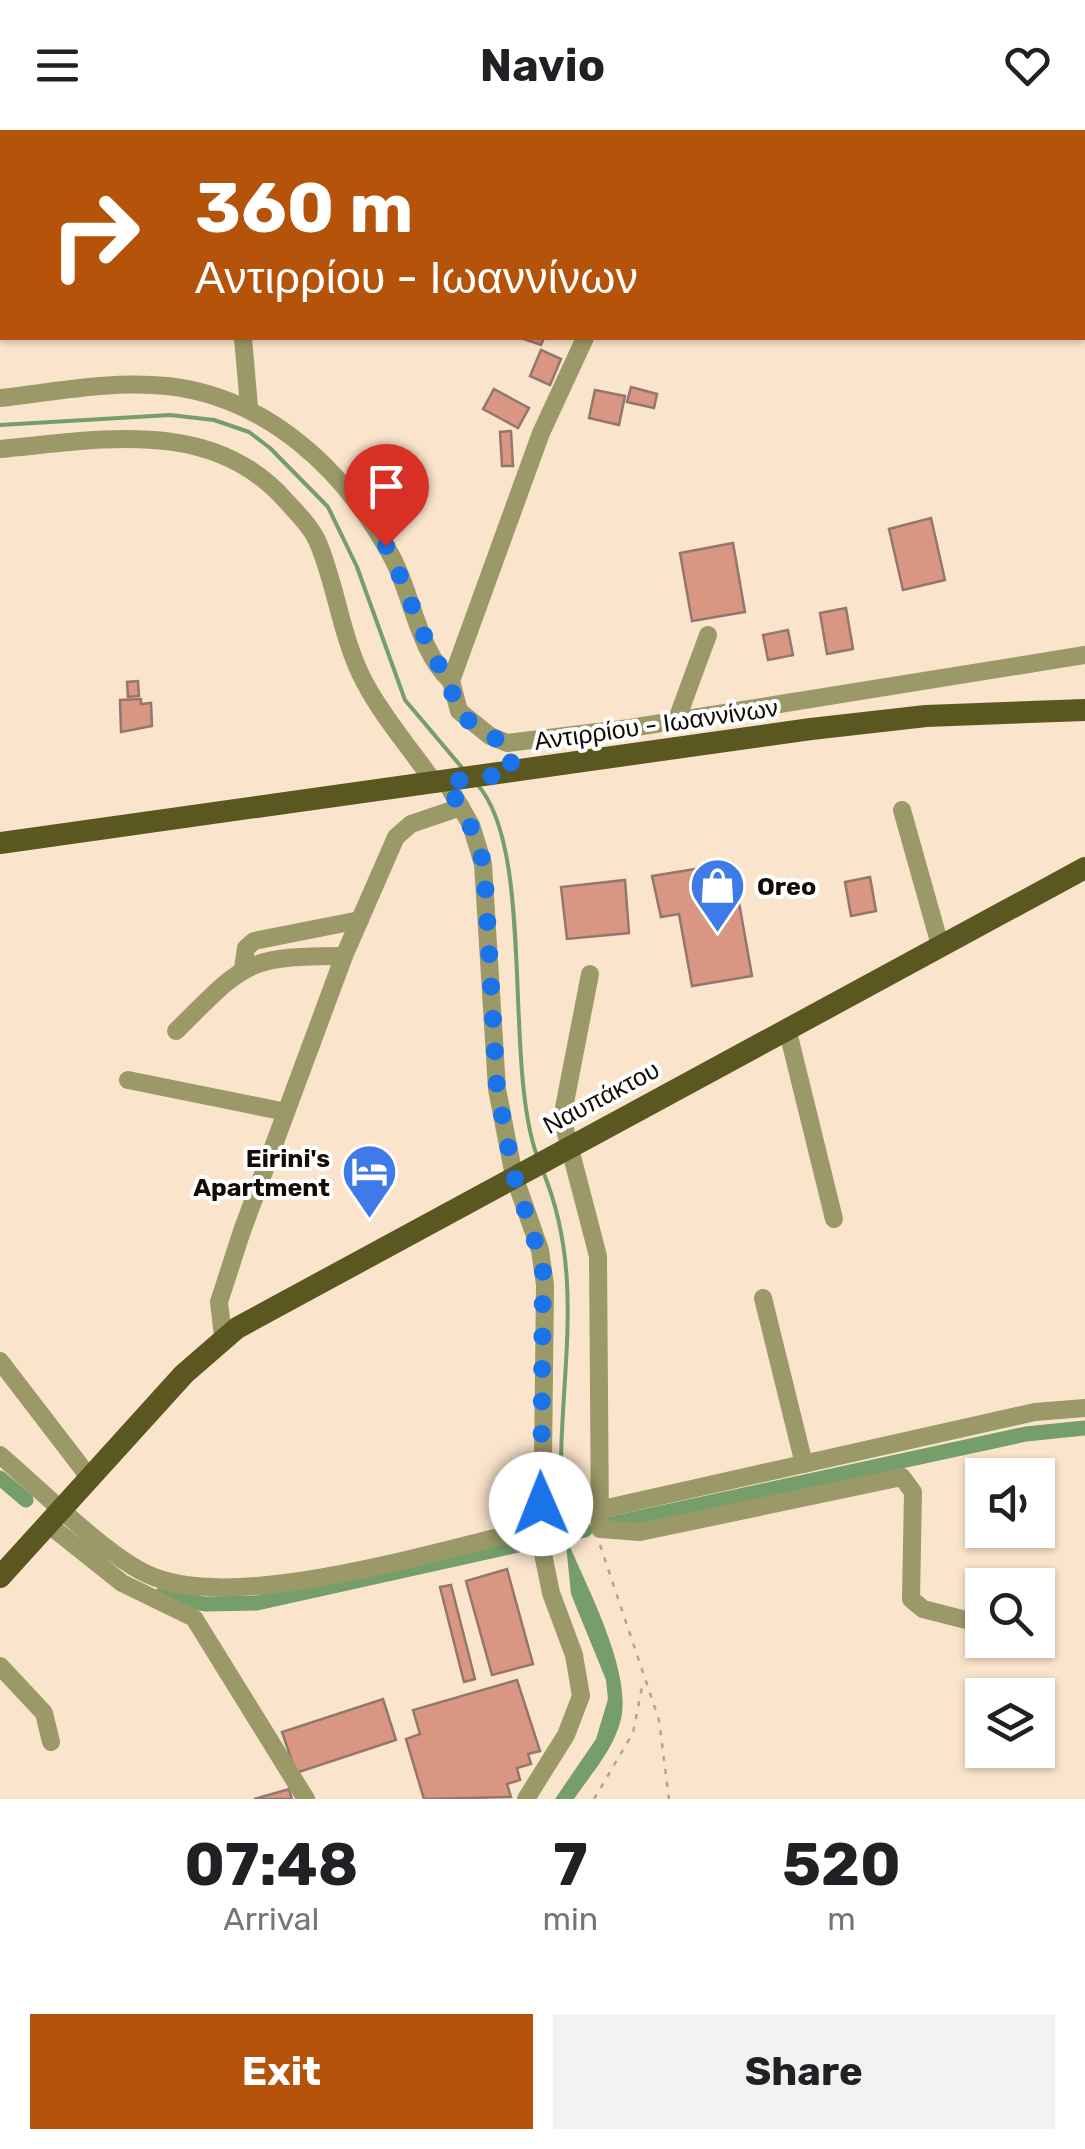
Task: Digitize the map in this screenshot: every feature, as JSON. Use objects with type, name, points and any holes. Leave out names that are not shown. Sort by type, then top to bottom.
[{"type":"main road","name":"Αντιρρίου - Ιωαννίνων","points":[[0,844],[892,720],[1085,710]]},
{"type":"main road","name":"Ναυπάκτου","points":[[0,1577],[223,1336],[1085,868]]},
{"type":"street","points":[[243,340],[249,406]]},
{"type":"street","points":[[450,681],[541,434],[584,340]]},
{"type":"street","points":[[0,398],[79,389],[168,386],[249,406],[330,471],[370,518],[405,582],[434,660],[450,681],[459,710],[490,736],[507,743],[1085,656]]},
{"type":"street","points":[[0,449],[130,437],[165,439],[202,446],[238,462],[275,488],[319,544],[363,680],[461,807],[485,876],[497,1089],[540,1250],[545,1285],[541,1526],[547,1579],[574,1655],[581,1696],[566,1735],[526,1799]]},
{"type":"street","points":[[677,719],[708,635]]},
{"type":"street","points":[[506,774],[507,743]]},
{"type":"street","points":[[223,1336],[219,1302],[344,956],[400,831],[461,807]]},
{"type":"street","points":[[902,810],[940,945]]},
{"type":"street","points":[[243,968],[246,948],[254,941],[360,920]]},
{"type":"street","points":[[176,1031],[243,968],[280,957],[344,956]]},
{"type":"street","points":[[590,974],[576,1058],[562,1104],[559,1152],[594,1228],[598,1256],[599,1519]]},
{"type":"street","points":[[787,1028],[834,1219]]},
{"type":"street","points":[[128,1080],[286,1112]]},
{"type":"street","points":[[763,1298],[804,1464]]},
{"type":"street","points":[[0,1360],[89,1477]]},
{"type":"street","points":[[599,1519],[804,1464],[1035,1412],[1085,1408]]},
{"type":"street","points":[[0,1455],[122,1583],[191,1614],[306,1799]]},
{"type":"street","points":[[599,1519],[640,1532],[865,1481],[902,1477],[912,1492],[911,1599],[923,1609],[965,1620]]},
{"type":"street","points":[[55,1515],[146,1574],[193,1588],[238,1590],[541,1526]]},
{"type":"street","points":[[0,1666],[44,1714],[52,1742]]},
{"type":"path","points":[[599,1519],[603,1565],[663,1738],[669,1799]]},
{"type":"path","points":[[594,1799],[634,1734],[644,1678]]},
{"type":"shaded area","points":[[565,1535],[613,1651],[623,1699],[618,1730],[601,1761],[574,1799],[555,1799],[596,1739],[608,1699],[606,1680],[571,1594]]},
{"type":"building","points":[[541,350],[561,359],[550,385],[530,376]]},
{"type":"building","points":[[631,387],[657,394],[654,408],[627,402]]},
{"type":"building","points":[[494,389],[529,408],[518,428],[483,409]]},
{"type":"building","points":[[595,390],[625,396],[619,425],[589,418]]},
{"type":"building","points":[[511,431],[513,466],[502,466],[500,432]]},
{"type":"building","points":[[931,518],[945,580],[903,590],[889,529]]},
{"type":"building","points":[[733,543],[745,612],[692,621],[680,553]]},
{"type":"building","points":[[846,608],[853,649],[827,654],[820,613]]},
{"type":"building","points":[[788,630],[793,655],[768,660],[763,635]]},
{"type":"building","points":[[138,681],[139,696],[128,697],[127,682]]},
{"type":"building","points":[[141,699],[141,704],[151,703],[152,726],[121,732],[120,700]]},
{"type":"building","points":[[732,863],[752,976],[692,986],[679,914],[661,917],[652,876]]},
{"type":"building","points":[[870,877],[876,911],[851,916],[845,882]]},
{"type":"building","points":[[625,880],[629,933],[567,939],[561,887]]},
{"type":"building","points":[[507,1569],[533,1664],[492,1675],[466,1581]]},
{"type":"building","points":[[451,1585],[475,1679],[464,1682],[440,1587]]},
{"type":"building","points":[[517,1680],[540,1751],[528,1754],[531,1764],[517,1768],[520,1780],[507,1784],[511,1797],[424,1799],[406,1739],[420,1734],[413,1710]]},
{"type":"building","points":[[383,1699],[396,1740],[296,1773],[282,1732]]},
{"type":"building","points":[[289,1789],[292,1799],[254,1799],[286,1790]]},
{"type":"waterway","points":[[0,425],[170,415],[214,420],[249,432],[328,507],[357,567],[405,700],[464,770]]},
{"type":"waterway","points":[[477,784],[495,815],[506,857],[513,906],[522,1067],[527,1115],[537,1156]]},
{"type":"waterway","points":[[544,1174],[566,1264],[568,1309],[561,1443],[565,1535]]},
{"type":"waterway","points":[[610,1524],[1026,1434],[1085,1428]]},
{"type":"waterway","points":[[0,1478],[26,1500]]},
{"type":"waterway","points":[[549,1538],[585,1530]]},
{"type":"waterway","points":[[161,1595],[205,1604],[257,1603],[523,1544]]},
{"type":"place","name":"Oreo","points":[[718,935]]},
{"type":"place","name":"Eirini's Apartment","points":[[369,1221]]},
{"type":"route","points":[[386,546],[416,608],[434,660],[450,681],[455,703],[490,736],[507,743],[513,773],[446,782],[470,825],[484,864],[497,1089],[514,1176],[543,1266],[546,1308],[541,1504]]}]
